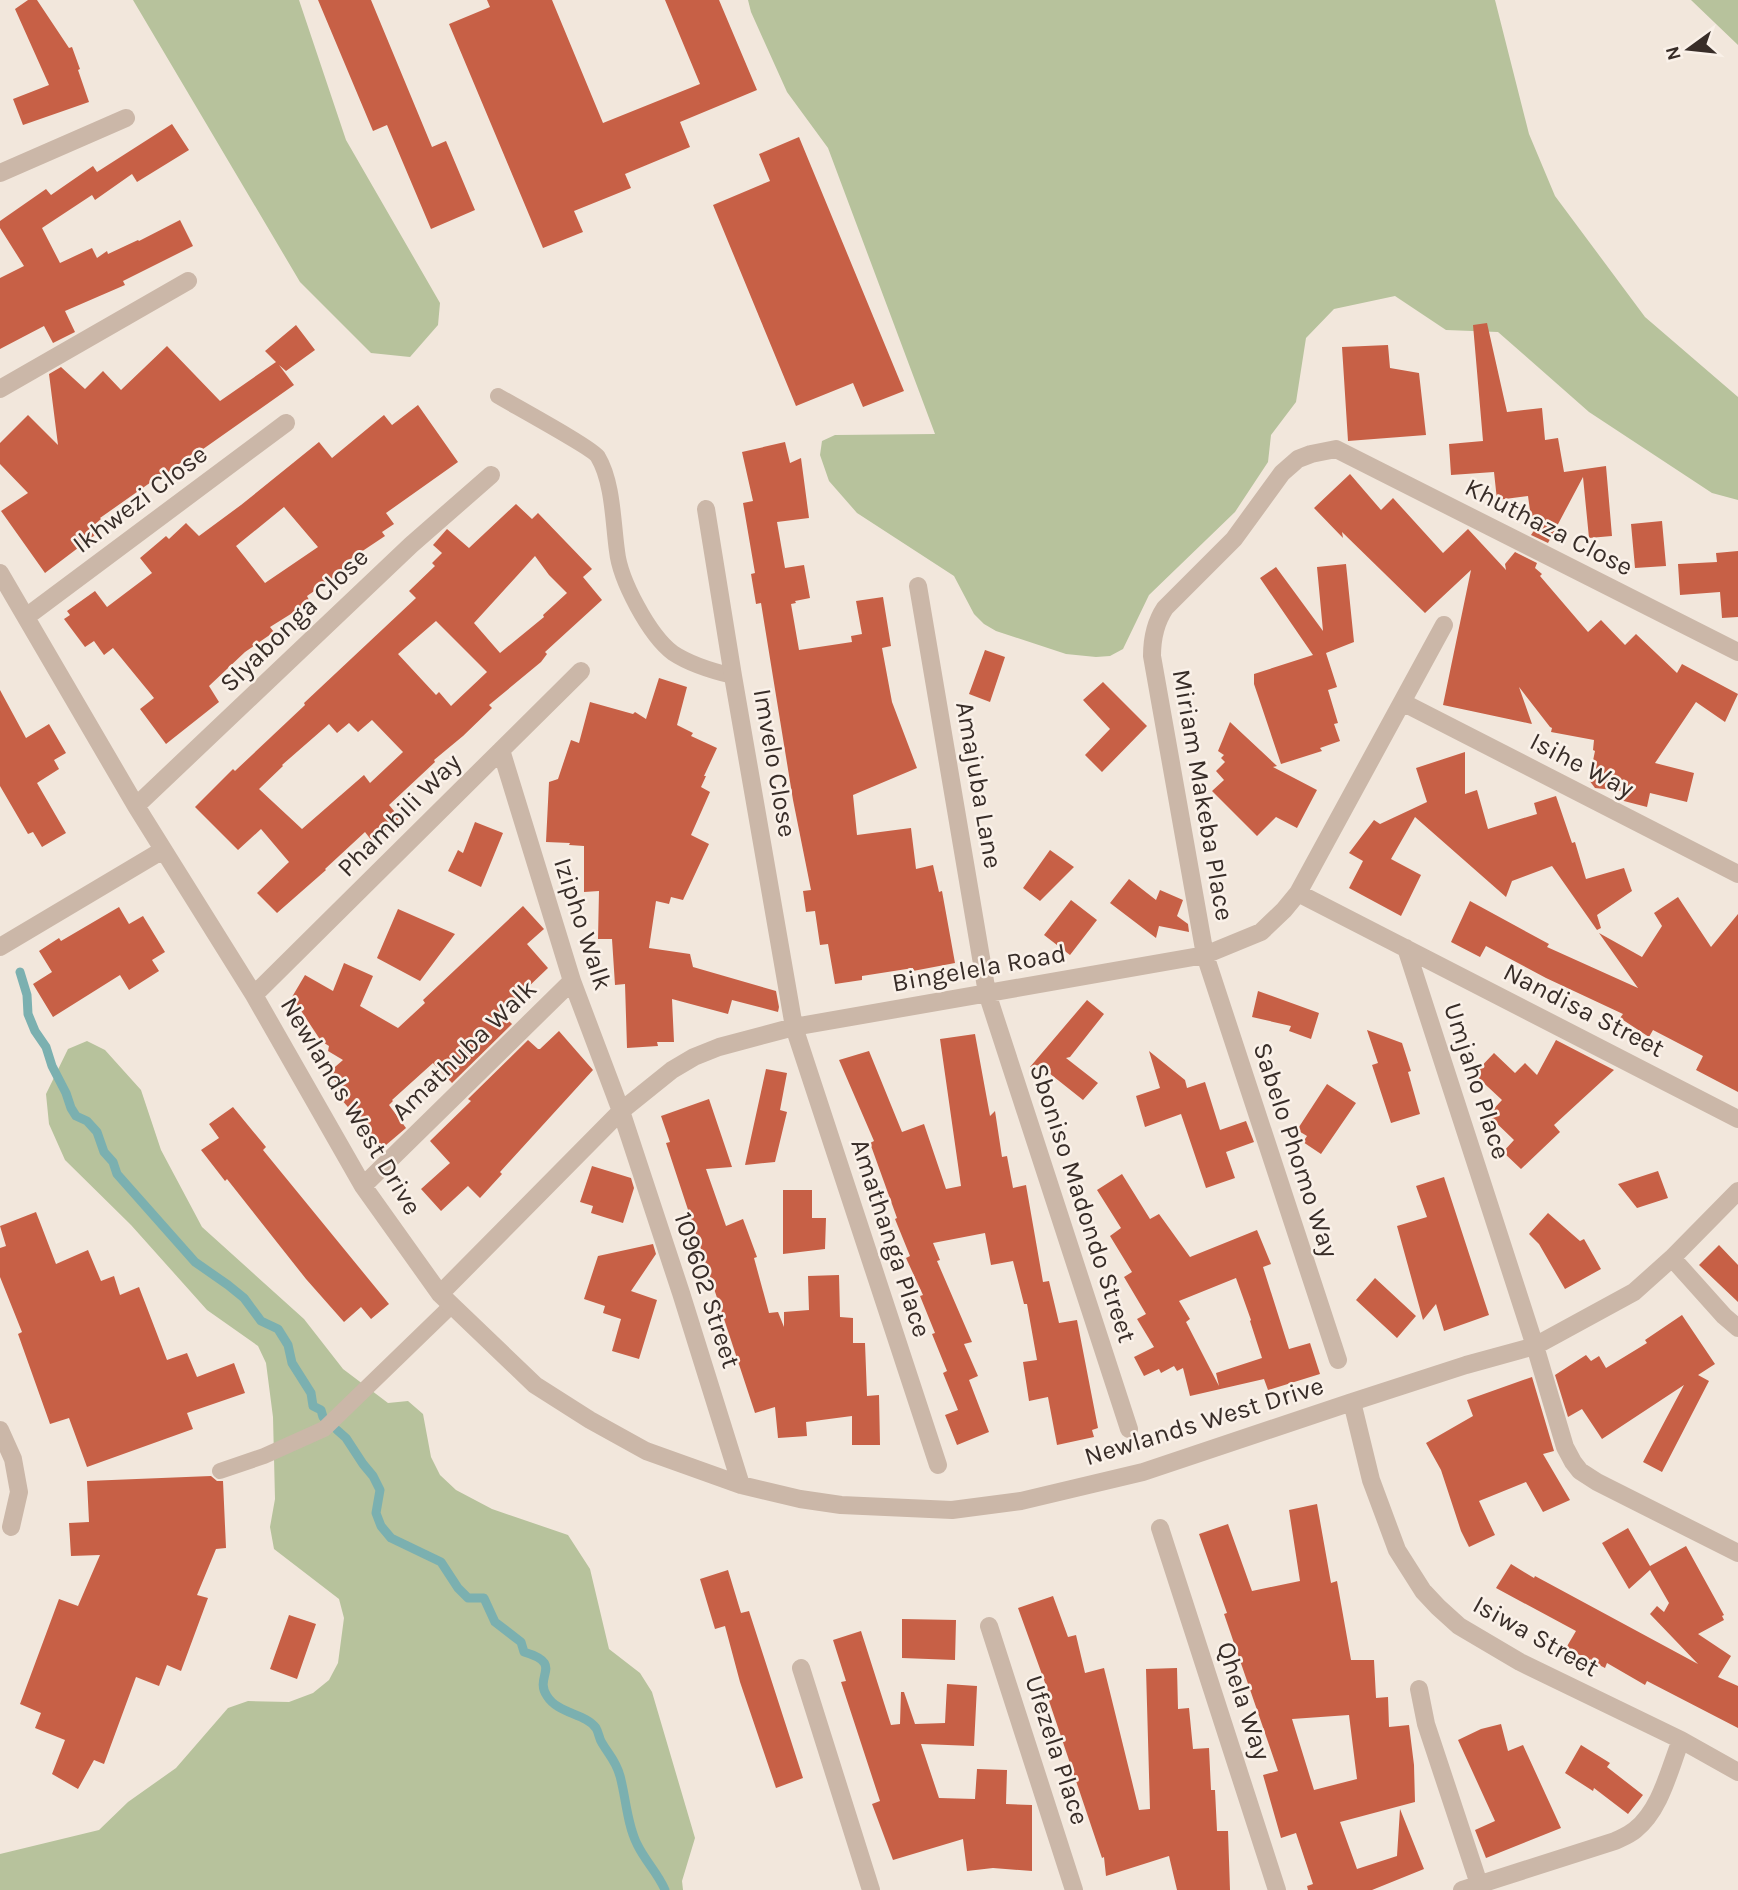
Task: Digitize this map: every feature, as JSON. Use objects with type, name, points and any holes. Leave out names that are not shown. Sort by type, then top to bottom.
[{"type":"street","points":[[0,173],[127,118]]},
{"type":"street","points":[[0,389],[188,281]]},
{"type":"street","name":"Ikhwezi Close","points":[[26,617],[286,423]]},
{"type":"street","name":"Miriam Makeba Place","points":[[1205,955],[1152,656],[1158,618],[1164,608],[1234,539],[1282,473],[1298,459],[1336,449]]},
{"type":"street","name":"Khuthaza Close","points":[[1336,449],[1738,652]]},
{"type":"street","name":"Slyabonga Close","points":[[136,806],[411,545],[491,475]]},
{"type":"street","name":"Imvelo Close","points":[[706,509],[794,1027]]},
{"type":"street","name":"Newlands West Drive","points":[[0,573],[136,806],[254,995],[363,1186],[446,1299],[535,1385],[590,1420],[646,1451],[741,1485],[800,1499],[841,1505],[953,1510],[1020,1501],[1143,1472],[1466,1365],[1535,1346],[1634,1292],[1738,1191]]},
{"type":"street","name":"Amajuba Lane","points":[[918,586],[987,993]]},
{"type":"street","name":"Bingelela Road","points":[[446,1299],[621,1111],[672,1070],[694,1058],[719,1047],[794,1027],[1205,955],[1261,932],[1298,893],[1444,625]]},
{"type":"street","name":"Phambili Way","points":[[254,995],[581,671]]},
{"type":"street","name":"Isihe Way","points":[[1402,702],[1738,874]]},
{"type":"street","name":"Izipho Walk","points":[[501,750],[572,981],[621,1111]]},
{"type":"street","points":[[0,947],[163,850]]},
{"type":"street","points":[[1298,893],[1406,948]]},
{"type":"street","name":"Nandisa Street","points":[[1406,948],[1738,1119]]},
{"type":"street","name":"Umjaho Place","points":[[1406,948],[1565,1447],[1573,1462],[1580,1471],[1597,1482],[1738,1553]]},
{"type":"street","name":"Sabelo Phomo Way","points":[[1205,955],[1338,1360]]},
{"type":"street","name":"Amathuba Walk","points":[[363,1186],[572,981]]},
{"type":"street","name":"Sboniso Madondo Street","points":[[987,993],[1129,1429]]},
{"type":"street","name":"Amathanga Place","points":[[794,1027],[938,1465]]},
{"type":"street","name":"109602 Street","points":[[621,1111],[741,1485]]},
{"type":"street","points":[[1672,1258],[1738,1328]]},
{"type":"street","name":"Isiwa Street","points":[[1352,1402],[1371,1480],[1397,1550],[1423,1591],[1438,1607],[1459,1626],[1520,1662],[1681,1740],[1738,1772]]},
{"type":"street","points":[[0,1430],[13,1459],[19,1492],[11,1527]]},
{"type":"street","name":"Qhela Way","points":[[1160,1528],[1277,1890]]},
{"type":"street","name":"Ufezela Place","points":[[989,1626],[1074,1890]]},
{"type":"street","points":[[801,1668],[871,1890]]},
{"type":"street","points":[[1419,1689],[1426,1724],[1474,1888],[1615,1841],[1634,1831],[1655,1807],[1681,1740]]},
{"type":"lane","points":[[498,396],[598,455],[614,514],[617,555],[625,582],[649,626],[672,652],[705,669],[733,676]]},
{"type":"lane","points":[[220,1471],[276,1451],[324,1429],[446,1299]]},
{"type":"green space","points":[[133,0],[299,0],[346,140],[440,303],[438,325],[410,357],[371,353],[300,282]]},
{"type":"green space","points":[[748,0],[1495,0],[1529,134],[1555,196],[1645,317],[1738,397],[1738,500],[1712,493],[1589,412],[1498,332],[1446,330],[1395,296],[1334,309],[1306,338],[1296,402],[1271,435],[1268,462],[1235,512],[1149,595],[1123,649],[1110,656],[1066,654],[996,631],[974,614],[954,576],[857,513],[829,481],[820,455],[822,441],[835,435],[935,434],[828,148],[787,92]]},
{"type":"green space","points":[[1691,0],[1738,0],[1738,45]]},
{"type":"green space","points":[[87,1041],[105,1050],[141,1090],[161,1150],[202,1227],[304,1319],[343,1369],[388,1403],[408,1401],[423,1414],[431,1457],[440,1475],[456,1490],[492,1509],[568,1535],[590,1569],[609,1649],[640,1673],[652,1692],[695,1838],[682,1881],[683,1890],[0,1890],[0,1854],[99,1830],[128,1802],[176,1768],[228,1708],[248,1701],[289,1702],[313,1693],[329,1680],[338,1663],[344,1618],[339,1599],[274,1549],[270,1527],[275,1499],[273,1417],[266,1363],[258,1346],[207,1310],[131,1225],[65,1160],[49,1124],[46,1094],[68,1049]]},
{"type":"building","points":[[28,0],[37,0],[69,48],[72,47],[89,102],[23,125],[13,99],[49,85],[15,9]]},
{"type":"building","points":[[318,0],[371,0],[432,147],[446,141],[475,210],[431,229],[387,125],[373,131]]},
{"type":"building","points":[[487,0],[552,0],[603,123],[700,84],[665,0],[719,0],[757,90],[680,122],[690,147],[625,174],[631,188],[574,211],[583,232],[543,248],[449,24],[490,7]]},
{"type":"building","points":[[172,124],[189,150],[137,182],[132,174],[95,200],[92,195],[42,228],[60,263],[92,248],[97,258],[107,251],[108,254],[139,241],[180,220],[193,246],[123,281],[125,285],[65,311],[75,332],[53,343],[44,326],[0,349],[0,278],[24,266],[0,228],[0,221],[46,189],[51,195],[93,166],[97,172]]},
{"type":"building","points":[[799,137],[904,391],[863,407],[853,383],[796,406],[713,205],[770,181],[759,154]]},
{"type":"building","points":[[1487,323],[1507,412],[1542,408],[1545,440],[1558,438],[1564,472],[1606,466],[1612,536],[1589,538],[1583,477],[1548,543],[1531,535],[1533,532],[1528,496],[1497,500],[1494,472],[1451,475],[1449,444],[1483,441],[1473,325]]},
{"type":"building","points":[[296,325],[315,350],[286,371],[279,365],[294,385],[100,518],[94,525],[99,532],[45,573],[1,511],[28,493],[0,464],[0,443],[28,415],[58,445],[49,374],[61,367],[85,389],[103,371],[121,390],[167,346],[220,401],[276,362],[265,351]]},
{"type":"building","points":[[1388,345],[1390,368],[1419,373],[1426,435],[1348,441],[1342,347]]},
{"type":"building","points":[[418,405],[458,462],[386,513],[394,524],[382,532],[385,536],[343,564],[346,569],[307,596],[310,602],[270,627],[274,632],[245,652],[209,686],[219,702],[166,744],[140,709],[154,698],[113,648],[104,655],[94,641],[85,647],[64,619],[70,615],[67,611],[95,591],[107,607],[152,573],[140,558],[166,536],[169,539],[186,523],[199,536],[319,442],[332,458],[384,415],[392,425]],"holes":[[[284,507],[318,547],[265,583],[236,546]]]},
{"type":"building","points":[[785,442],[790,463],[801,458],[809,518],[777,522],[785,568],[804,565],[810,598],[791,604],[799,650],[852,642],[851,636],[862,634],[856,601],[883,597],[891,646],[882,648],[892,702],[917,768],[853,795],[857,835],[911,828],[916,869],[933,865],[939,892],[942,891],[955,963],[913,971],[913,968],[862,976],[862,980],[835,984],[828,944],[820,945],[815,911],[806,912],[803,891],[811,890],[793,800],[761,603],[756,604],[751,574],[755,573],[743,503],[753,501],[742,452]]},
{"type":"building","points":[[1350,474],[1381,510],[1393,498],[1443,553],[1468,529],[1506,570],[1505,564],[1515,552],[1537,563],[1535,568],[1542,574],[1540,576],[1588,632],[1601,620],[1625,645],[1636,634],[1677,673],[1682,664],[1738,694],[1725,722],[1696,702],[1655,763],[1694,773],[1687,802],[1650,793],[1647,807],[1620,800],[1622,791],[1595,788],[1589,780],[1595,751],[1594,740],[1551,732],[1552,728],[1519,687],[1532,724],[1443,705],[1471,570],[1425,613],[1314,508]]},
{"type":"building","points":[[516,504],[532,519],[538,513],[592,569],[583,577],[602,600],[545,652],[547,654],[541,662],[489,705],[492,708],[389,805],[400,818],[372,841],[365,832],[277,913],[257,893],[289,862],[261,829],[238,850],[195,807],[416,598],[409,591],[435,566],[432,563],[442,553],[433,545],[447,529],[469,548]],"holes":[[[535,556],[567,593],[543,615],[544,617],[500,653],[474,623]],[[436,621],[487,672],[451,706],[439,692],[436,695],[398,654]],[[372,720],[403,752],[370,783],[364,775],[302,829],[259,789],[329,724],[337,733],[349,723],[358,732]]]},
{"type":"building","points":[[1662,521],[1666,566],[1635,568],[1631,524]]},
{"type":"building","points":[[1738,551],[1738,617],[1722,618],[1720,592],[1680,595],[1678,564],[1717,562],[1716,553]]},
{"type":"building","points":[[1346,564],[1354,642],[1326,653],[1337,687],[1328,690],[1338,723],[1334,724],[1340,741],[1320,748],[1322,751],[1281,764],[1254,684],[1254,674],[1313,655],[1260,578],[1276,567],[1323,631],[1317,567]]},
{"type":"building","points":[[985,650],[1005,657],[990,702],[969,694]]},
{"type":"building","points":[[659,678],[687,687],[677,725],[693,733],[691,736],[717,748],[701,787],[710,792],[691,835],[709,844],[683,900],[671,897],[669,904],[656,901],[649,948],[690,954],[693,967],[776,991],[779,1007],[778,1012],[732,1000],[728,1014],[672,999],[674,1042],[657,1042],[658,1046],[627,1048],[625,984],[615,985],[612,939],[598,939],[599,891],[584,892],[584,846],[546,842],[549,782],[558,779],[571,740],[579,743],[590,702],[633,714],[635,712],[646,719]]},
{"type":"building","points":[[1103,682],[1147,726],[1102,772],[1085,755],[1110,729],[1083,700]]},
{"type":"building","points":[[0,690],[26,738],[49,724],[66,753],[54,760],[59,769],[37,783],[66,833],[42,847],[33,832],[28,834],[0,786]]},
{"type":"building","points":[[1230,722],[1277,766],[1273,767],[1317,790],[1297,828],[1276,817],[1257,836],[1212,791],[1224,780],[1216,771],[1225,762],[1221,758],[1224,755],[1218,751]]},
{"type":"building","points":[[1465,752],[1465,794],[1477,790],[1488,829],[1537,814],[1534,803],[1556,796],[1572,843],[1575,842],[1586,879],[1624,868],[1632,891],[1597,915],[1601,928],[1597,930],[1552,866],[1512,881],[1506,897],[1415,817],[1391,859],[1421,875],[1401,916],[1349,888],[1363,861],[1349,853],[1374,820],[1380,824],[1427,802],[1416,768]]},
{"type":"building","points":[[475,822],[503,833],[481,887],[448,871],[458,850],[463,853]]},
{"type":"building","points":[[1050,850],[1074,867],[1040,901],[1023,888]]},
{"type":"building","points":[[1129,879],[1156,900],[1160,890],[1183,900],[1177,916],[1188,924],[1189,932],[1159,926],[1156,938],[1110,903]]},
{"type":"building","points":[[1678,897],[1711,947],[1738,914],[1738,1092],[1696,1070],[1703,1056],[1653,1030],[1649,1037],[1620,1018],[1623,1014],[1486,946],[1480,957],[1451,942],[1470,901],[1549,944],[1547,947],[1638,988],[1599,933],[1642,957],[1662,926],[1654,913]]},
{"type":"building","points":[[1071,900],[1097,920],[1070,955],[1044,935]]},
{"type":"building","points":[[523,906],[544,929],[527,944],[548,968],[501,1013],[512,1024],[452,1083],[433,1063],[392,1100],[389,1105],[406,1128],[379,1151],[364,1132],[367,1129],[334,1091],[339,1086],[328,1073],[343,1060],[328,1051],[329,1046],[321,1041],[292,997],[305,975],[333,991],[344,963],[373,976],[360,1006],[398,1028],[425,1003],[423,1000]]},
{"type":"building","points":[[119,907],[129,924],[143,916],[165,952],[152,960],[159,971],[129,990],[120,975],[53,1017],[33,984],[52,972],[39,951]]},
{"type":"building","points":[[398,909],[455,934],[420,981],[377,958]]},
{"type":"building","points":[[1258,991],[1319,1013],[1311,1039],[1289,1031],[1291,1026],[1252,1017]]},
{"type":"building","points":[[1087,1000],[1104,1014],[1070,1057],[1066,1058],[1098,1083],[1083,1100],[1039,1065],[1030,1067]]},
{"type":"building","points":[[1367,1030],[1402,1043],[1420,1114],[1391,1123],[1372,1065],[1378,1063]]},
{"type":"building","points":[[559,1031],[593,1070],[500,1172],[502,1174],[480,1198],[468,1186],[441,1211],[421,1189],[450,1163],[430,1141],[528,1040],[540,1049]]},
{"type":"building","points":[[975,1034],[990,1116],[995,1111],[1002,1157],[1007,1156],[1013,1188],[1026,1185],[1043,1282],[1049,1281],[1059,1323],[1077,1320],[1098,1428],[1092,1430],[1094,1437],[1057,1445],[1048,1397],[1029,1401],[1023,1362],[1037,1360],[1027,1304],[1024,1304],[1013,1261],[991,1265],[985,1233],[933,1243],[940,1260],[937,1261],[972,1342],[964,1344],[978,1376],[969,1380],[989,1432],[957,1445],[945,1415],[958,1410],[943,1373],[947,1371],[920,1296],[923,1295],[906,1258],[910,1256],[870,1143],[874,1141],[839,1060],[869,1051],[902,1132],[924,1124],[946,1189],[961,1186],[940,1039]]},
{"type":"building","points":[[1556,1040],[1614,1070],[1554,1125],[1560,1132],[1521,1169],[1503,1152],[1514,1140],[1488,1115],[1502,1100],[1474,1074],[1494,1053],[1515,1073],[1525,1063],[1537,1075]]},
{"type":"building","points":[[1149,1051],[1185,1080],[1187,1088],[1205,1082],[1220,1130],[1246,1121],[1254,1142],[1226,1152],[1235,1178],[1206,1188],[1181,1114],[1145,1127],[1136,1096],[1160,1088]]},
{"type":"building","points":[[766,1069],[787,1073],[780,1110],[787,1112],[775,1162],[745,1165]]},
{"type":"building","points":[[1327,1084],[1356,1103],[1321,1154],[1303,1142],[1307,1136],[1297,1130]]},
{"type":"building","points":[[709,1099],[732,1167],[706,1169],[726,1226],[743,1219],[757,1257],[754,1258],[769,1313],[778,1312],[784,1327],[784,1312],[809,1310],[808,1276],[839,1275],[840,1317],[853,1318],[853,1343],[865,1343],[867,1396],[879,1395],[880,1445],[852,1445],[852,1416],[806,1422],[807,1436],[778,1438],[775,1407],[755,1413],[666,1143],[670,1142],[661,1116]]},
{"type":"building","points":[[233,1107],[266,1147],[263,1150],[389,1304],[371,1319],[361,1307],[344,1322],[201,1150],[219,1138],[209,1124]]},
{"type":"building","points":[[592,1166],[631,1178],[634,1188],[623,1223],[591,1213],[593,1206],[580,1202]]},
{"type":"building","points":[[1658,1171],[1668,1198],[1637,1208],[1618,1184]]},
{"type":"building","points":[[1122,1174],[1150,1219],[1159,1214],[1190,1257],[1257,1230],[1271,1264],[1263,1267],[1289,1349],[1310,1343],[1320,1374],[1268,1390],[1264,1379],[1190,1396],[1183,1368],[1177,1371],[1174,1366],[1161,1373],[1159,1369],[1144,1376],[1134,1357],[1154,1347],[1137,1319],[1146,1314],[1124,1277],[1132,1272],[1110,1236],[1121,1228],[1097,1190]],"holes":[[[1236,1278],[1262,1358],[1216,1373],[1219,1386],[1186,1322],[1190,1319],[1179,1301]]]},
{"type":"building","points":[[1444,1177],[1489,1315],[1444,1331],[1436,1304],[1423,1320],[1397,1226],[1427,1217],[1416,1186]]},
{"type":"building","points":[[783,1190],[812,1190],[812,1218],[826,1218],[825,1249],[783,1254]]},
{"type":"building","points":[[36,1212],[56,1264],[88,1250],[101,1281],[114,1276],[120,1295],[139,1287],[167,1360],[187,1353],[197,1377],[234,1363],[245,1393],[187,1413],[193,1429],[87,1467],[69,1418],[50,1424],[18,1334],[22,1332],[0,1277],[0,1248],[6,1246],[0,1226]]},
{"type":"building","points":[[1548,1213],[1580,1241],[1584,1239],[1601,1269],[1565,1289],[1539,1244],[1529,1234]]},
{"type":"building","points":[[653,1244],[656,1254],[631,1291],[657,1300],[639,1359],[612,1351],[621,1319],[603,1313],[605,1306],[584,1299],[598,1256]]},
{"type":"building","points":[[1719,1245],[1738,1265],[1738,1302],[1699,1265]]},
{"type":"building","points":[[1375,1278],[1416,1316],[1397,1338],[1356,1300]]},
{"type":"building","points":[[1682,1315],[1715,1364],[1698,1375],[1709,1381],[1662,1472],[1643,1462],[1684,1385],[1602,1439],[1582,1409],[1568,1417],[1555,1375],[1586,1355],[1591,1361],[1599,1356],[1606,1368],[1647,1343],[1645,1340]]},
{"type":"building","points":[[1532,1377],[1554,1451],[1543,1454],[1570,1500],[1543,1512],[1526,1482],[1479,1501],[1495,1535],[1469,1547],[1441,1470],[1426,1443],[1473,1416],[1467,1400]]},
{"type":"building","points":[[211,1476],[217,1481],[223,1481],[226,1548],[216,1549],[197,1595],[208,1598],[181,1671],[167,1665],[159,1686],[136,1677],[104,1764],[94,1760],[78,1789],[52,1774],[65,1740],[35,1728],[41,1713],[20,1704],[59,1599],[78,1606],[100,1555],[71,1556],[69,1523],[89,1522],[87,1481]]},
{"type":"building","points":[[1317,1504],[1331,1583],[1337,1581],[1351,1660],[1374,1660],[1376,1698],[1388,1697],[1389,1727],[1409,1725],[1415,1802],[1340,1822],[1357,1869],[1397,1856],[1400,1809],[1424,1869],[1372,1890],[1308,1890],[1307,1886],[1313,1884],[1296,1833],[1281,1838],[1263,1775],[1278,1771],[1199,1534],[1228,1524],[1252,1591],[1300,1581],[1289,1510]],"holes":[[[1349,1715],[1357,1779],[1314,1790],[1292,1719]]]},
{"type":"building","points":[[1628,1528],[1650,1566],[1686,1546],[1724,1615],[1724,1620],[1698,1634],[1731,1656],[1718,1677],[1738,1686],[1738,1728],[1647,1681],[1645,1685],[1607,1663],[1605,1668],[1566,1648],[1576,1631],[1496,1588],[1511,1564],[1698,1664],[1650,1614],[1657,1606],[1664,1612],[1669,1603],[1650,1570],[1629,1589],[1602,1543]]},
{"type":"building","points":[[728,1570],[741,1613],[749,1611],[803,1778],[776,1788],[740,1682],[725,1626],[715,1629],[700,1579]]},
{"type":"building","points":[[1053,1596],[1068,1637],[1076,1635],[1085,1673],[1104,1668],[1139,1810],[1150,1809],[1146,1669],[1177,1668],[1178,1709],[1189,1708],[1193,1749],[1209,1748],[1217,1831],[1228,1831],[1230,1890],[1177,1890],[1169,1856],[1106,1876],[1104,1857],[1102,1858],[1018,1608]]},
{"type":"building","points":[[289,1615],[316,1624],[297,1679],[270,1669]]},
{"type":"building","points":[[902,1619],[956,1620],[955,1660],[902,1658]]},
{"type":"building","points":[[861,1631],[891,1725],[900,1724],[901,1692],[904,1692],[915,1724],[945,1723],[947,1684],[977,1686],[974,1746],[921,1744],[939,1798],[975,1799],[977,1769],[1007,1770],[1006,1804],[1032,1805],[1032,1871],[993,1868],[967,1871],[963,1839],[893,1860],[872,1804],[880,1801],[841,1682],[846,1681],[833,1640]]},
{"type":"building","points":[[1501,1724],[1508,1751],[1523,1745],[1561,1828],[1486,1858],[1475,1830],[1495,1821],[1458,1740],[1481,1729]]},
{"type":"building","points":[[1581,1745],[1610,1763],[1607,1767],[1643,1795],[1628,1814],[1594,1788],[1593,1791],[1565,1773]]},
{"type":"waterway","points":[[20,972],[27,995],[28,1014],[46,1047],[76,1116],[87,1121],[97,1132],[104,1152],[113,1162],[117,1174],[195,1262],[244,1298],[261,1321],[278,1329],[288,1345],[292,1363],[311,1393],[313,1406],[321,1410],[323,1417]]},
{"type":"waterway","points":[[337,1430],[346,1438],[373,1476],[380,1490],[376,1513],[381,1526],[391,1538],[441,1562],[468,1598],[484,1598],[495,1622],[521,1642],[524,1652],[543,1661],[546,1666],[544,1689],[552,1702],[585,1719],[596,1728],[618,1771],[634,1836],[665,1890]]}]
